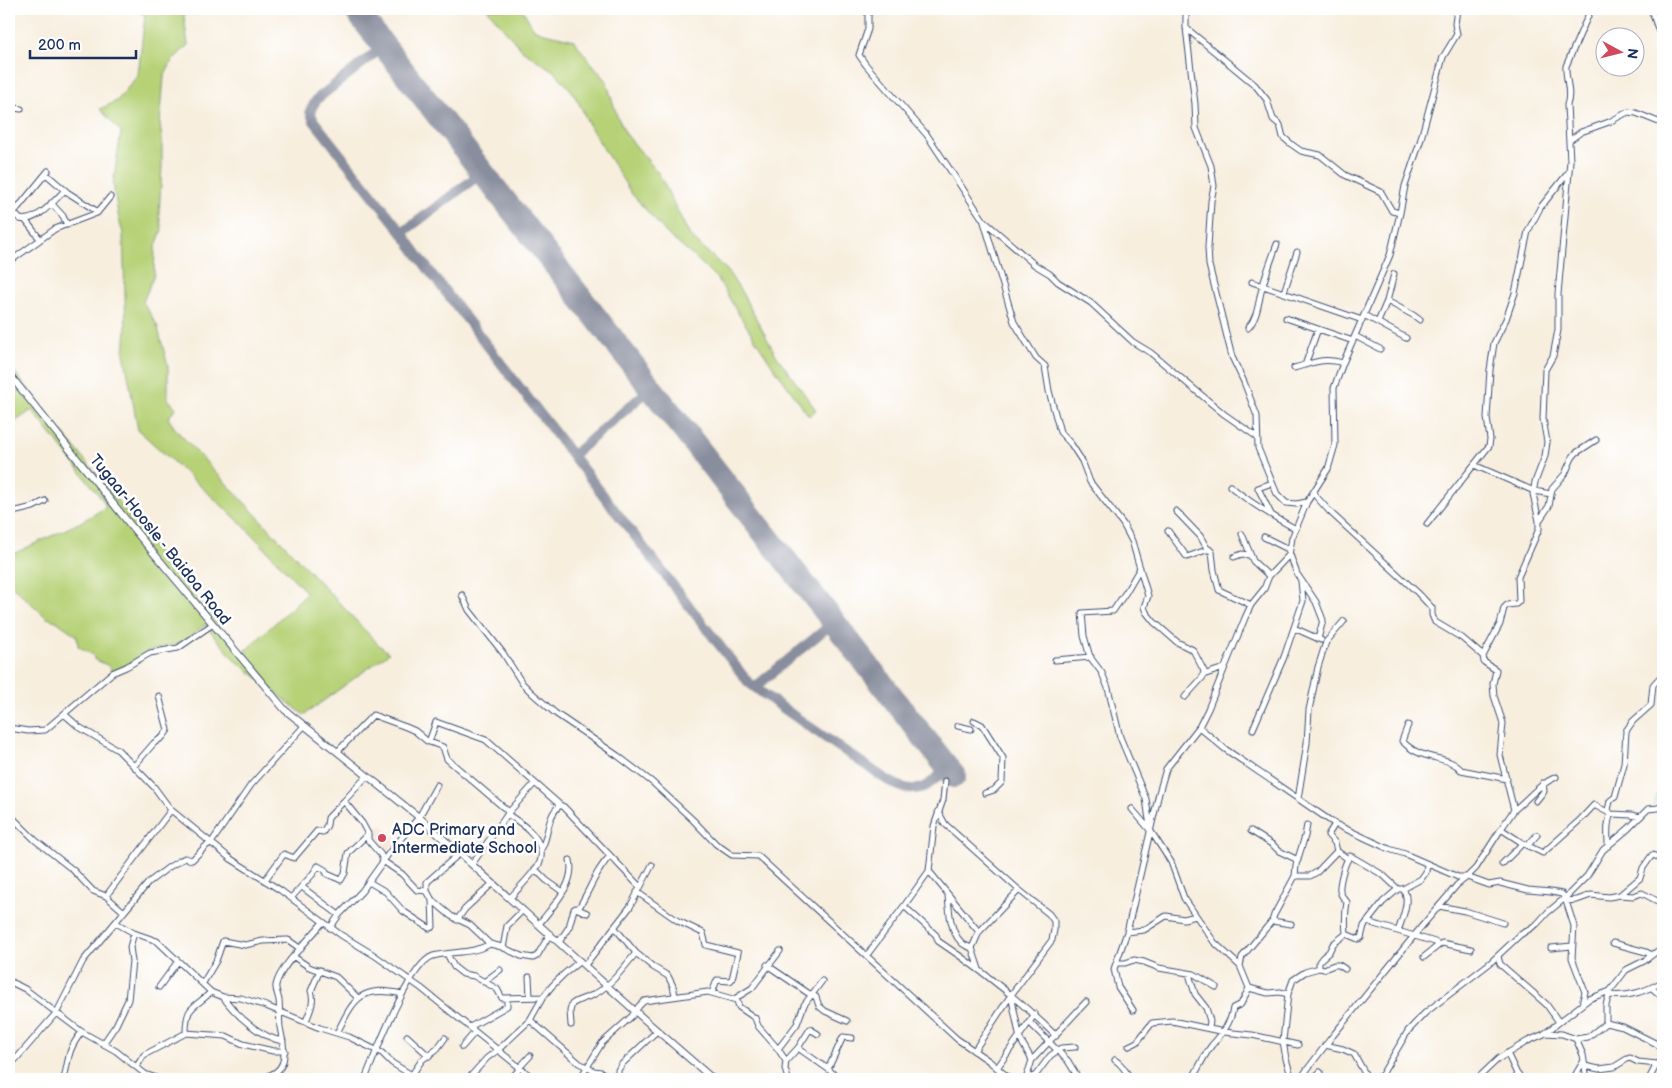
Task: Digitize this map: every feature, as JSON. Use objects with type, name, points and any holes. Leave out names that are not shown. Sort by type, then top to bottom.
[{"type":"main road","name":"Tugaar-Hoosle - Baidoa Road","points":[[9,374],[275,700],[295,719],[419,817],[523,910]]},
{"type":"main road","points":[[523,910],[713,1079]]},
{"type":"street","points":[[868,9],[868,29],[859,55],[927,135],[984,221],[1035,265],[1091,303],[1133,342],[1151,353],[1224,414],[1257,437]]},
{"type":"street","points":[[1186,9],[1186,28],[1196,128],[1211,166],[1214,186],[1211,201],[1208,247],[1209,265],[1232,357],[1257,416],[1258,448],[1272,483],[1286,503],[1307,502]]},
{"type":"street","points":[[1133,1010],[1118,987],[1114,969],[1127,932],[1166,769],[1199,727],[1251,605],[1264,589],[1269,576],[1289,554],[1296,529],[1307,502],[1328,469],[1335,446],[1334,388],[1390,255],[1405,186],[1420,142],[1443,56],[1457,34],[1455,24],[1457,9]]},
{"type":"street","points":[[1514,810],[1500,755],[1503,723],[1494,696],[1496,670],[1484,662],[1483,656],[1500,624],[1504,608],[1507,605],[1516,604],[1518,601],[1518,577],[1539,529],[1534,491],[1547,442],[1543,419],[1545,370],[1553,356],[1558,330],[1558,294],[1566,221],[1570,140],[1567,105],[1570,98],[1566,66],[1592,9]]},
{"type":"street","points":[[1651,9],[1663,44]]},
{"type":"street","points":[[1186,28],[1256,85],[1267,100],[1273,119],[1280,125],[1283,136],[1292,144],[1301,151],[1320,155],[1346,175],[1381,192],[1392,211],[1400,213]]},
{"type":"street","points":[[9,107],[21,109]]},
{"type":"street","points":[[1570,140],[1581,132],[1628,112],[1636,113],[1661,124],[1663,122]]},
{"type":"street","points":[[10,214],[47,172],[65,190],[98,212]]},
{"type":"street","points":[[1427,524],[1489,446],[1487,418],[1494,343],[1515,293],[1528,231],[1540,208],[1568,173]]},
{"type":"street","points":[[26,221],[52,203],[65,190]]},
{"type":"street","points":[[9,262],[55,229],[98,212],[110,197]]},
{"type":"street","points":[[52,203],[63,216],[67,225]]},
{"type":"street","points":[[10,214],[15,214],[20,219],[26,221],[40,239]]},
{"type":"street","points":[[984,221],[1014,322],[1036,358],[1045,366],[1049,391],[1060,432],[1071,444],[1090,482],[1123,524],[1132,541],[1148,596],[1144,607],[1146,612],[1154,622],[1177,642],[1193,650],[1204,671],[1204,677],[1184,697]]},
{"type":"street","points":[[1248,328],[1258,312],[1262,286],[1277,244]]},
{"type":"street","points":[[1284,292],[1297,252]]},
{"type":"street","points":[[1378,322],[1387,301],[1394,274]]},
{"type":"street","points":[[1252,282],[1378,322],[1406,338]]},
{"type":"street","points":[[1387,301],[1420,320]]},
{"type":"street","points":[[1286,318],[1318,329],[1354,338],[1380,349]]},
{"type":"street","points":[[1305,365],[1318,329]]},
{"type":"street","points":[[1294,368],[1319,360],[1343,363]]},
{"type":"street","points":[[1539,521],[1549,506],[1552,489],[1568,470],[1576,453],[1596,440]]},
{"type":"street","points":[[1474,465],[1534,491],[1551,494]]},
{"type":"street","points":[[1272,483],[1258,488],[1272,516]]},
{"type":"street","points":[[1230,486],[1254,505],[1296,529]]},
{"type":"street","points":[[1313,492],[1330,512],[1418,593],[1432,608],[1435,622],[1462,638],[1483,656]]},
{"type":"street","points":[[9,513],[33,507],[45,501]]},
{"type":"street","points":[[1176,511],[1200,536],[1208,550],[1212,552],[1219,590],[1251,605]]},
{"type":"street","points":[[1168,531],[1178,542],[1187,557],[1208,550]]},
{"type":"street","points":[[1242,534],[1249,555],[1258,568],[1269,576]]},
{"type":"street","points":[[1264,537],[1288,549],[1301,581],[1316,602],[1323,620],[1318,639]]},
{"type":"street","points":[[1234,557],[1242,554],[1249,555]]},
{"type":"street","points":[[1140,568],[1112,611],[1082,613],[1087,648],[1090,657],[1102,673],[1108,688],[1120,737],[1146,799],[1150,830]]},
{"type":"street","points":[[1253,728],[1294,628],[1303,601],[1301,581]]},
{"type":"street","points":[[462,595],[469,610],[503,653],[522,683],[532,693],[555,713],[652,782],[716,844],[732,854],[758,856],[951,1034],[1010,1079]]},
{"type":"street","points":[[1082,616],[1083,633],[1092,656]]},
{"type":"street","points":[[1298,798],[1318,667],[1326,642],[1344,621]]},
{"type":"street","points":[[1663,621],[1663,635]]},
{"type":"street","points":[[9,728],[28,731],[45,730],[112,673],[150,653],[178,648],[213,624]]},
{"type":"street","points":[[1294,628],[1326,642]]},
{"type":"street","points":[[1087,648],[1092,656]]},
{"type":"street","points":[[1055,660],[1092,656]]},
{"type":"street","points":[[1204,675],[1224,668]]},
{"type":"street","points":[[1608,846],[1608,825],[1611,814],[1608,810],[1610,801],[1616,797],[1624,764],[1626,732],[1633,721],[1651,705],[1654,685],[1663,674]]},
{"type":"street","points":[[134,766],[168,730],[158,696]]},
{"type":"street","points":[[64,714],[79,727],[118,750],[154,787],[171,810],[231,859],[265,880],[330,928],[380,959],[421,988],[534,1079]]},
{"type":"street","points":[[337,752],[364,726],[372,715],[415,732],[430,742],[443,747],[447,758],[532,833],[542,848]]},
{"type":"street","points":[[974,721],[982,725],[1003,758],[1002,782],[994,790],[985,793]]},
{"type":"street","points":[[430,742],[436,722],[464,733],[472,733],[486,740],[534,784],[564,807],[639,890],[678,921],[703,933],[706,945],[738,953],[732,979],[730,981],[718,980],[712,993]]},
{"type":"street","points":[[1408,725],[1402,741],[1418,752],[1456,764],[1461,770],[1507,779]]},
{"type":"street","points":[[9,1064],[16,1059],[57,1012],[83,961],[150,882],[181,860],[185,858],[192,860],[206,845],[211,843],[252,784],[304,726]]},
{"type":"street","points":[[958,726],[971,729]]},
{"type":"street","points":[[1199,727],[1225,749],[1334,824],[1458,877],[1467,877],[1489,885],[1500,883],[1528,890],[1562,894],[1574,926],[1572,958],[1585,992],[1582,1004]]},
{"type":"street","points":[[265,880],[284,854],[294,858],[316,831],[323,832],[328,818],[367,776]]},
{"type":"street","points":[[1300,1079],[1325,1045],[1439,906],[1457,885],[1476,868],[1514,810],[1543,783],[1556,778]]},
{"type":"street","points":[[867,955],[929,872],[934,826],[943,800],[945,781]]},
{"type":"street","points":[[1536,801],[1544,791],[1543,783]]},
{"type":"street","points":[[472,864],[508,813],[534,784]]},
{"type":"street","points":[[330,928],[339,915],[362,892],[383,861],[419,817],[437,785]]},
{"type":"street","points":[[344,801],[351,808],[368,834],[368,840],[381,855],[383,861],[402,874],[416,890],[426,891]]},
{"type":"street","points":[[510,898],[540,862],[550,820],[560,805]]},
{"type":"street","points":[[1501,829],[1543,853],[1594,805],[1611,814],[1640,817]]},
{"type":"street","points":[[1325,1045],[1343,1049],[1354,1054],[1369,1079],[1381,1076],[1408,1031],[1425,1013],[1565,900],[1587,876],[1603,850],[1648,809],[1658,808],[1663,805]]},
{"type":"street","points":[[1132,809],[1150,830],[1171,862],[1184,898],[1214,942],[1240,966],[1249,988],[1243,1001],[1233,1008],[1232,1018],[1224,1032],[1212,1046],[1192,1079]]},
{"type":"street","points":[[106,896],[171,810]]},
{"type":"street","points":[[938,812],[944,824],[1054,921],[1052,940],[1011,995],[974,1050]]},
{"type":"street","points":[[9,814],[35,840],[74,870],[93,891],[106,896],[124,912]]},
{"type":"street","points":[[1334,824],[1328,835],[1335,843],[1337,851],[1348,859]]},
{"type":"street","points":[[1240,966],[1242,957],[1272,922],[1295,876],[1306,836],[1307,825]]},
{"type":"street","points":[[1251,831],[1280,851],[1298,860]]},
{"type":"street","points":[[291,898],[318,866],[325,870],[326,874],[341,880],[348,853],[368,834]]},
{"type":"street","points":[[1502,864],[1521,845],[1526,845],[1538,835]]},
{"type":"street","points":[[1295,876],[1310,876],[1317,872],[1337,851]]},
{"type":"street","points":[[460,853],[427,882],[426,891],[432,900],[450,916],[470,925],[490,944],[515,954],[533,958],[537,956],[550,934]]},
{"type":"street","points":[[1620,895],[1640,878],[1643,868],[1652,855],[1663,856]]},
{"type":"street","points":[[559,942],[568,927],[574,910],[578,908],[588,893],[595,875],[610,856]]},
{"type":"street","points":[[1319,968],[1322,958],[1329,952],[1333,944],[1346,934],[1346,902],[1340,891],[1343,871],[1350,856],[1383,875],[1406,893],[1404,916],[1398,931]]},
{"type":"street","points":[[539,924],[563,892],[569,879],[570,860]]},
{"type":"street","points":[[1346,934],[1358,939],[1361,938],[1364,926],[1383,902],[1400,889],[1420,879],[1426,872],[1427,864]]},
{"type":"street","points":[[468,1079],[487,1058],[530,1020],[543,997],[564,974],[583,963],[615,928],[630,907],[652,865]]},
{"type":"street","points":[[535,869],[546,880],[563,892]]},
{"type":"street","points":[[929,872],[979,932]]},
{"type":"street","points":[[369,882],[386,892],[403,911],[429,928],[433,927],[432,900]]},
{"type":"street","points":[[457,920],[464,909],[493,883]]},
{"type":"street","points":[[302,887],[339,915]]},
{"type":"street","points":[[979,968],[972,948],[979,932],[1019,890]]},
{"type":"street","points":[[1565,900],[1577,900],[1591,895],[1609,898],[1620,895],[1633,896],[1642,893],[1663,904]]},
{"type":"street","points":[[948,895],[949,916],[954,930],[961,943],[972,948]]},
{"type":"street","points":[[904,906],[936,935],[938,941],[979,968],[1034,1014],[1056,1036]]},
{"type":"street","points":[[1439,906],[1465,911],[1503,924]]},
{"type":"street","points":[[578,908],[587,913]]},
{"type":"street","points":[[503,948],[506,926],[523,910]]},
{"type":"street","points":[[1127,932],[1144,930],[1166,916],[1184,919],[1196,916]]},
{"type":"street","points":[[270,1075],[280,1069],[284,1060],[276,986],[282,973],[323,922]]},
{"type":"street","points":[[1272,922],[1291,924]]},
{"type":"street","points":[[1368,922],[1435,942],[1439,945]]},
{"type":"street","points":[[116,923],[134,933],[157,941],[212,992],[223,997],[241,998],[280,1010],[350,1037],[377,1051],[412,1077],[422,1060],[437,1049],[445,1038]]},
{"type":"street","points":[[615,928],[636,953],[668,976],[675,995]]},
{"type":"street","points":[[103,1044],[116,1025],[128,1000],[132,962],[130,947],[134,933]]},
{"type":"street","points":[[203,983],[216,961],[223,941],[245,945],[263,941],[288,940],[301,949]]},
{"type":"street","points":[[1424,957],[1442,943],[1471,949]]},
{"type":"street","points":[[1613,943],[1652,955]]},
{"type":"street","points":[[365,1079],[402,994],[425,961],[432,956],[481,949],[490,944]]},
{"type":"street","points":[[1551,948],[1572,946]]},
{"type":"street","points":[[1606,1023],[1606,1005],[1609,993],[1626,970],[1652,955],[1660,953],[1663,947]]},
{"type":"street","points":[[780,951],[752,988],[739,994],[736,1000],[739,1007],[755,1018],[758,1026],[786,1061]]},
{"type":"street","points":[[571,1025],[570,1011],[572,1004],[594,994],[607,985],[636,953]]},
{"type":"street","points":[[447,954],[454,967],[463,974],[497,989],[502,998],[543,997]]},
{"type":"street","points":[[1498,956],[1500,964],[1546,1004],[1559,1022]]},
{"type":"street","points":[[294,957],[309,967],[336,976],[358,998]]},
{"type":"street","points":[[1117,963],[1125,964],[1138,960],[1160,968],[1199,976],[1205,982],[1216,987]]},
{"type":"street","points":[[159,987],[178,961]]},
{"type":"street","points":[[768,965],[816,997],[825,1012],[847,1020]]},
{"type":"street","points":[[1292,1079],[1283,1041],[1288,994],[1292,980],[1305,972],[1319,968],[1324,969],[1339,965],[1345,969]]},
{"type":"street","points":[[306,1021],[312,1007],[313,996],[311,991],[320,970]]},
{"type":"street","points":[[484,982],[500,970]]},
{"type":"street","points":[[1189,974],[1195,994],[1206,1008],[1210,1021],[1209,1029]]},
{"type":"street","points":[[529,977],[530,997]]},
{"type":"street","points":[[9,981],[25,989],[82,1032],[116,1051],[145,1074],[158,1079]]},
{"type":"street","points":[[778,1049],[797,1024],[804,1005],[822,981]]},
{"type":"street","points":[[1477,1079],[1507,1053],[1546,1033],[1589,999],[1609,993],[1631,995],[1652,988],[1662,982]]},
{"type":"street","points":[[1249,988],[1268,993],[1280,992],[1288,994]]},
{"type":"street","points":[[1652,988],[1663,998]]},
{"type":"street","points":[[337,1033],[349,1008],[358,998],[370,991],[402,994]]},
{"type":"street","points":[[186,1033],[186,1021],[189,1010],[212,992]]},
{"type":"street","points":[[578,1079],[602,1043],[648,999],[708,992],[736,1000]]},
{"type":"street","points":[[1011,995],[1020,1035],[1032,1060]]},
{"type":"street","points":[[223,997],[244,1021],[265,1034],[283,1041]]},
{"type":"street","points":[[470,1027],[507,1006],[506,999]]},
{"type":"street","points":[[1026,1079],[1032,1060],[1086,1002]]},
{"type":"street","points":[[997,1068],[1034,1014]]},
{"type":"street","points":[[530,1020],[579,1063],[594,1071],[601,1072],[610,1079]]},
{"type":"street","points":[[1129,1046],[1137,1042],[1152,1023],[1172,1021],[1298,1045]]},
{"type":"street","points":[[1029,1022],[1051,1041],[1068,1061],[1077,1078]]},
{"type":"street","points":[[1546,1033],[1562,1034],[1576,1039],[1588,1037],[1606,1023]]},
{"type":"street","points":[[1606,1023],[1623,1028],[1657,1044],[1663,1050]]},
{"type":"street","points":[[788,1079],[785,1069],[786,1061],[798,1048],[810,1029],[818,1034]]},
{"type":"street","points":[[617,1079],[618,1070],[622,1064],[657,1031]]},
{"type":"street","points":[[64,1079],[70,1049],[82,1032]]},
{"type":"street","points":[[462,1047],[475,1032]]},
{"type":"street","points":[[137,1066],[144,1055],[186,1033],[226,1036],[243,1044],[273,1051],[284,1051]]},
{"type":"street","points":[[407,1036],[428,1056]]},
{"type":"street","points":[[828,1069],[843,1037],[852,1038]]},
{"type":"street","points":[[1576,1039],[1583,1055],[1587,1079]]},
{"type":"street","points":[[1026,1079],[1034,1076],[1050,1056],[1061,1048],[1075,1047]]},
{"type":"street","points":[[798,1048],[839,1079]]},
{"type":"street","points":[[1507,1053],[1517,1074],[1522,1079]]},
{"type":"street","points":[[511,1079],[530,1056]]},
{"type":"street","points":[[1584,1064],[1599,1069],[1614,1068],[1630,1058],[1638,1062],[1657,1064],[1663,1061]]},
{"type":"street","points":[[1115,1060],[1122,1064],[1130,1077],[1134,1079]]},
{"type":"street","points":[[1573,1079],[1584,1064]]},
{"type":"street","points":[[1649,1079],[1657,1064]]},
{"type":"street","points":[[1313,1079],[1320,1072]]},
{"type":"shaded area","name":"ADC Primary and Intermediate School","points":[[382,825],[397,841],[385,855],[374,844],[368,834]]},
{"type":"green space","points":[[132,9],[183,9],[188,45],[172,61],[164,77],[160,124],[162,166],[159,215],[162,229],[155,249],[154,275],[143,302],[157,325],[168,366],[168,399],[176,408],[168,418],[176,430],[379,645],[389,653],[304,715],[234,659],[205,625],[182,643],[149,651],[112,672],[109,666],[94,659],[93,655],[78,646],[77,636],[56,621],[47,618],[9,583],[9,556],[81,522],[105,508],[105,503],[32,410],[9,426],[10,366],[242,654],[307,593],[241,523],[138,430],[124,353],[126,328],[123,233],[113,184],[121,132],[100,109],[117,101],[138,75],[145,15]]},
{"type":"green space","points":[[487,9],[522,9],[534,29],[574,40],[606,80],[617,116],[626,134],[659,174],[690,236],[727,270],[742,293],[776,355],[816,410],[809,416],[772,365],[719,281],[669,236],[631,193],[589,125],[571,90],[555,72],[522,50]]},
{"type":"waterway","points":[[1653,806],[1663,781]]},
{"type":"taxiway","points":[[384,46],[317,99],[310,111],[314,121],[748,682],[882,777],[898,785],[917,789],[931,782],[947,768]]},
{"type":"taxiway","points":[[402,233],[483,172]]},
{"type":"taxiway","points":[[573,455],[651,388]]},
{"type":"taxiway","points":[[755,687],[834,622]]},
{"type":"runway","points":[[355,9],[954,776]]},
{"type":"place","name":"ADC Primary and Intermediate School","points":[[382,838]]}]
